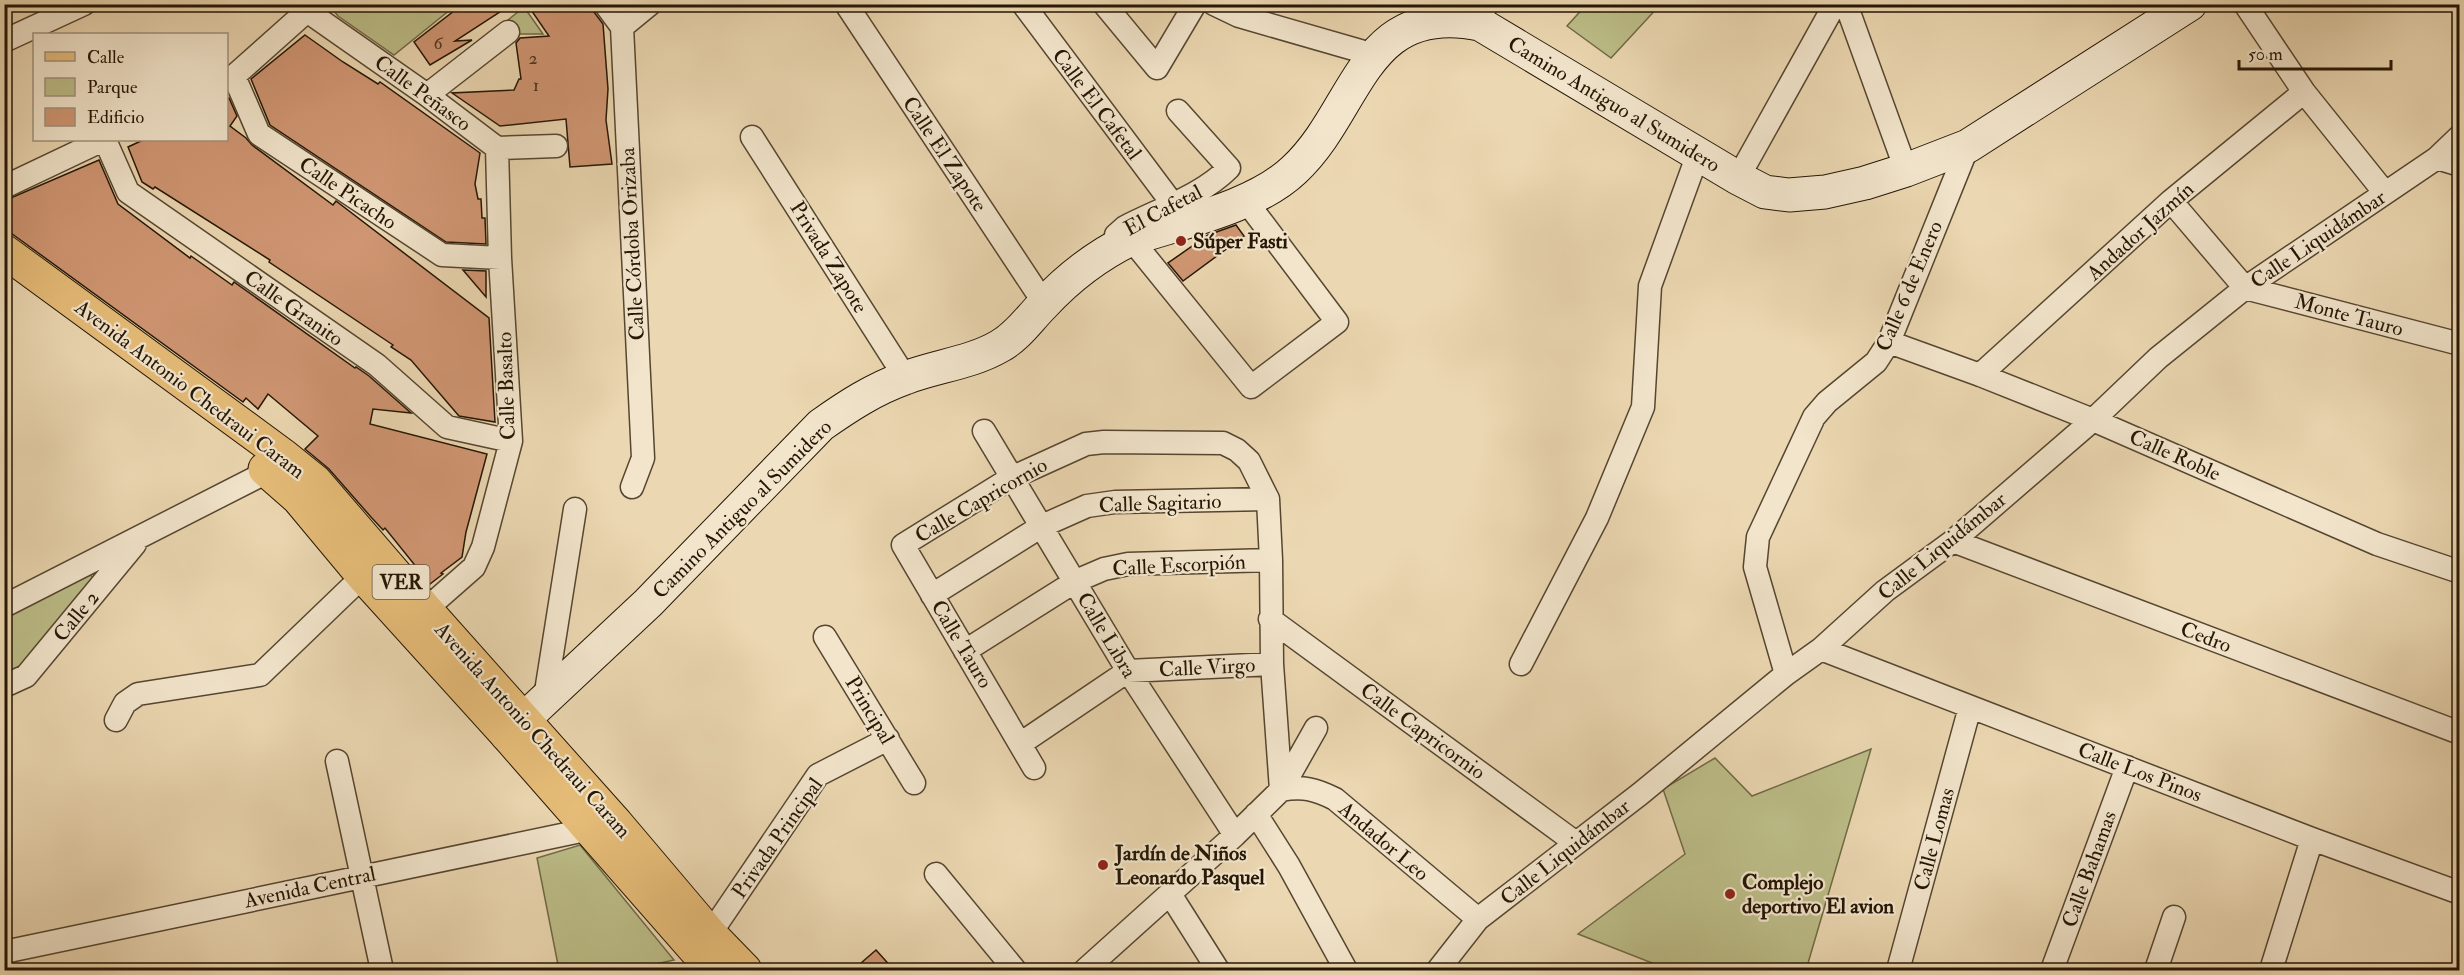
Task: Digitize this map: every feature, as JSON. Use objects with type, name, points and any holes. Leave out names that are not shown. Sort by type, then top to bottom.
[{"type":"main road","name":"Camino Antiguo al Sumidero","points":[[526,717],[648,603],[821,425],[855,401],[905,377],[944,367],[1002,345],[1015,336],[1044,303],[1101,255],[1131,239],[1246,201],[1273,186],[1294,170],[1309,154],[1371,54],[1389,35],[1412,21],[1438,10],[1458,17],[1487,14],[1738,178],[1765,192],[1789,195],[1825,192],[1906,170],[1968,146],[2182,7]]},
{"type":"main road","name":"Avenida Antonio Chedraui Caram","points":[[4,251],[276,464],[298,498],[363,576],[416,617],[526,717],[603,826],[713,970]]},
{"type":"main road","name":"Avenida Antonio Chedraui Caram","points":[[4,279],[276,464],[315,481],[416,617]]},
{"type":"main road","name":"Avenida Antonio Chedraui Caram","points":[[603,826],[745,970]]},
{"type":"street","points":[[7,32],[84,4]]},
{"type":"street","points":[[605,4],[622,27],[650,4]]},
{"type":"street","name":"Calle El Zapote","points":[[846,4],[1044,303]]},
{"type":"street","name":"Calle El Cafetal","points":[[1023,4],[1172,203]]},
{"type":"street","points":[[1104,4],[1157,68],[1195,4]]},
{"type":"street","points":[[1214,4],[1239,16],[1371,54]]},
{"type":"street","points":[[1738,178],[1836,4]]},
{"type":"street","points":[[1846,4],[1906,170]]},
{"type":"street","points":[[2245,4],[2304,92],[2385,194]]},
{"type":"street","points":[[230,77],[304,8]]},
{"type":"street","name":"Calle Peñasco","points":[[304,8],[497,148]]},
{"type":"street","name":"Calle Córdoba Orizaba","points":[[622,27],[642,458],[632,487]]},
{"type":"street","points":[[427,95],[508,32]]},
{"type":"street","name":"Calle Picacho","points":[[230,77],[259,134],[442,255],[500,258]]},
{"type":"street","name":"Andador Jazmín","points":[[1980,375],[2171,201],[2304,92]]},
{"type":"street","name":"El Cafetal","points":[[1101,255],[1125,227],[1198,192],[1228,168],[1178,111]]},
{"type":"street","name":"Calle Liquidámbar","points":[[1438,970],[1478,919],[1640,794],[1786,674],[1821,649],[1885,591],[1953,541],[2093,420],[2158,358],[2246,288],[2437,158],[2460,136]]},
{"type":"street","name":"Privada Zapote","points":[[752,137],[905,377]]},
{"type":"street","points":[[4,187],[102,141]]},
{"type":"street","name":"Calle Granito","points":[[104,141],[128,192],[377,365],[447,427],[511,441]]},
{"type":"street","points":[[497,148],[556,146]]},
{"type":"street","name":"Calle 6 de Enero","points":[[1786,674],[1755,567],[1758,537],[1814,417],[1827,402],[1875,362],[1889,342],[1968,146]]},
{"type":"street","name":"Calle Basalto","points":[[416,617],[474,567],[483,548],[511,441],[500,258],[497,148]]},
{"type":"street","points":[[1521,664],[1597,518],[1643,407],[1650,286],[1698,154]]},
{"type":"street","points":[[2437,158],[2460,165]]},
{"type":"street","points":[[1131,239],[1251,387],[1336,322],[1246,201]]},
{"type":"street","points":[[2171,201],[2246,288]]},
{"type":"street","name":"Monte Tauro","points":[[2246,288],[2460,344]]},
{"type":"street","name":"Calle Roble","points":[[1889,342],[2093,420],[2377,544],[2460,572]]},
{"type":"street","name":"Calle Libra","points":[[984,431],[1128,671],[1235,835]]},
{"type":"street","name":"Calle Capricornio","points":[[903,545],[1011,478],[1086,444],[1104,442],[1224,443],[1237,450],[1249,461],[1268,499],[1272,664],[1281,790]]},
{"type":"street","name":"Calle 2","points":[[4,606],[140,538],[276,464]]},
{"type":"street","name":"Calle Sagitario","points":[[932,595],[1042,526],[1087,506],[1115,502],[1268,499]]},
{"type":"street","points":[[526,717],[575,509]]},
{"type":"street","name":"Calle 2","points":[[4,686],[26,676],[140,538]]},
{"type":"street","name":"Cedro","points":[[1953,541],[2460,733]]},
{"type":"street","name":"Calle Tauro","points":[[903,545],[1034,768]]},
{"type":"street","name":"Calle Escorpión","points":[[965,651],[1076,582],[1104,569],[1128,564],[1271,560]]},
{"type":"street","points":[[116,720],[125,703],[138,694],[260,675],[363,576]]},
{"type":"street","name":"Calle Capricornio","points":[[1270,619],[1576,843]]},
{"type":"street","name":"Principal","points":[[825,637],[914,783]]},
{"type":"street","name":"Calle Los Pinos","points":[[1821,649],[2312,839],[2460,893]]},
{"type":"street","name":"Calle Virgo","points":[[1020,744],[1128,671],[1272,664]]},
{"type":"street","name":"Calle Lomas","points":[[1898,970],[1971,707]]},
{"type":"street","points":[[1085,970],[1235,835],[1281,790],[1316,728]]},
{"type":"street","name":"Privada Principal","points":[[710,934],[818,775],[888,739]]},
{"type":"street","points":[[336,761],[382,970]]},
{"type":"street","name":"Calle Bahamas","points":[[2052,970],[2127,767]]},
{"type":"street","name":"Andador Leo","points":[[1281,790],[1298,787],[1315,789],[1335,799],[1478,919]]},
{"type":"street","points":[[1256,814],[1346,970]]},
{"type":"street","name":"Avenida Central","points":[[4,952],[603,826]]},
{"type":"street","points":[[2271,970],[2312,839]]},
{"type":"street","points":[[936,874],[1015,970]]},
{"type":"street","points":[[1170,894],[1218,970]]},
{"type":"street","points":[[2156,970],[2174,917]]},
{"type":"green space","points":[[1587,4],[1660,5],[1611,58],[1567,26]]},
{"type":"green space","points":[[329,5],[456,5],[394,55],[338,16]]},
{"type":"green space","points":[[524,7],[543,34],[520,34],[508,20]]},
{"type":"green space","points":[[89,573],[98,584],[21,671],[5,675],[5,615]]},
{"type":"green space","name":"Complejo deportivo El avion","points":[[1871,749],[1806,970],[1670,970],[1578,934],[1685,854],[1663,789],[1715,758],[1752,796]]},
{"type":"green space","points":[[580,845],[674,960],[628,970],[559,970],[537,858]]},
{"type":"building","points":[[463,4],[512,4],[455,41],[472,40],[430,65],[414,42]]},
{"type":"building","points":[[527,4],[588,4],[603,24],[608,89],[606,120],[612,164],[570,167],[566,119],[500,126],[452,93],[514,90],[521,79],[516,43],[520,38],[549,36]]},
{"type":"building","points":[[305,35],[378,84],[380,82],[480,153],[475,184],[478,199],[481,199],[482,218],[485,218],[486,244],[446,242],[270,125],[251,79]]},
{"type":"building","points":[[229,98],[237,116],[230,126],[252,145],[333,205],[336,201],[489,318],[495,422],[459,416],[411,360],[391,347],[393,345],[269,262],[270,260],[155,187],[153,189],[142,182],[128,147],[141,141],[228,141]]},
{"type":"building","points":[[99,160],[118,204],[190,258],[191,256],[232,285],[234,282],[369,376],[411,413],[373,409],[370,424],[487,454],[466,532],[462,557],[441,573],[443,574],[430,584],[385,528],[383,530],[329,469],[305,449],[318,436],[268,394],[258,409],[246,398],[243,402],[4,228],[6,200]]},
{"type":"building","points":[[1236,225],[1244,236],[1183,281],[1168,263],[1208,235]]},
{"type":"building","points":[[463,270],[486,271],[486,297]]},
{"type":"building","points":[[876,950],[894,970],[853,970]]},
{"type":"place","name":"Súper Fasti","points":[[1181,241]]},
{"type":"place","name":"Jardín de Niños Leonardo Pasquel","points":[[1103,865]]},
{"type":"place","name":"Complejo deportivo El avion","points":[[1730,894]]}]
